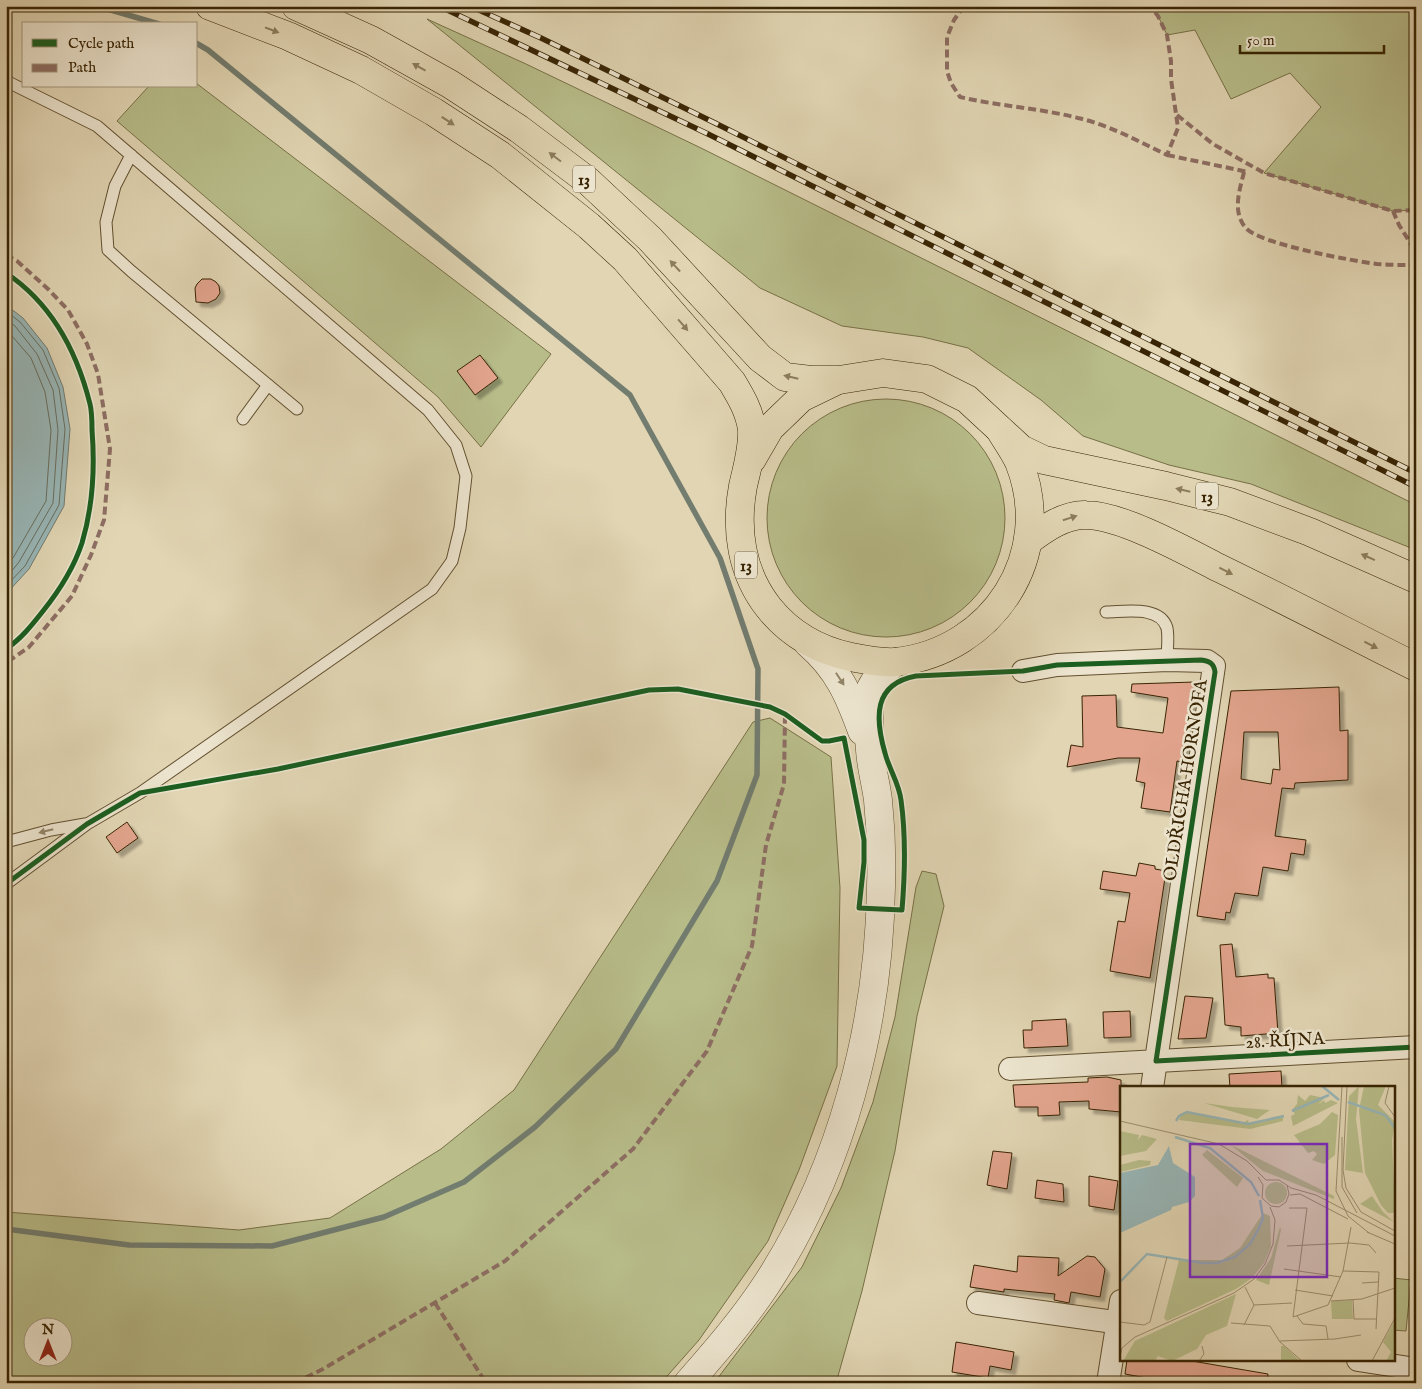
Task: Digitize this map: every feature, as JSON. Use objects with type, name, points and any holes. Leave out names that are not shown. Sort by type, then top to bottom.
[{"type":"highway","name":"13","points":[[210,6],[288,36],[344,62],[434,112],[500,155],[589,226],[625,259],[732,382],[746,405],[752,430],[740,515],[742,549],[747,570],[756,589],[769,608],[797,636],[808,643],[841,655],[877,661],[895,662],[924,656],[944,649],[974,631],[1000,605],[1014,582],[1028,541]]},
{"type":"highway","name":"13","points":[[296,6],[371,40],[450,84],[519,129],[580,176],[650,239],[760,358],[785,377],[811,380],[839,380],[883,373],[927,379],[968,399],[1021,449],[1044,460],[1166,486],[1230,502],[1310,532],[1416,579]]},
{"type":"highway","points":[[748,465],[770,428],[801,398],[839,380]]},
{"type":"highway","points":[[1000,430],[1018,462],[1027,493],[1030,520],[1028,541]]},
{"type":"highway","points":[[1028,541],[1044,529],[1072,516],[1086,515],[1121,523],[1183,549],[1416,667]]},
{"type":"street","points":[[808,643],[821,654],[844,686],[870,751]]},
{"type":"street","name":"OLDŘICHA HORNOFA","points":[[1023,671],[1057,665],[1167,660],[1207,661],[1214,666],[1215,672],[1152,1086]]},
{"type":"street","points":[[688,1383],[726,1341],[781,1260],[817,1190],[828,1165],[844,1117],[866,1030],[878,946],[881,909],[881,837],[878,800],[870,751],[869,694],[876,679],[895,662]]},
{"type":"street","name":"28. ŘÍJNA","points":[[1010,1069],[1416,1047]]},
{"type":"street","points":[[978,1303],[1120,1316],[1108,1383]]},
{"type":"street","points":[[1371,1362],[1416,1369]]},
{"type":"lane","points":[[6,81],[97,126],[428,410],[456,445],[466,476],[460,528],[452,560],[432,589],[140,792],[87,824],[6,884]]},
{"type":"lane","points":[[131,155],[115,186],[108,213],[106,222],[108,250],[297,409]]},
{"type":"lane","points":[[244,418],[268,385]]},
{"type":"lane","points":[[1106,612],[1144,612],[1160,618],[1167,630],[1167,660]]},
{"type":"lane","points":[[6,842],[51,830],[87,824]]},
{"type":"path","points":[[935,675],[1023,671]]},
{"type":"green space","points":[[1150,6],[1416,6],[1416,210],[1393,211],[1264,173],[1321,107],[1290,73],[1231,99],[1195,30],[1167,35],[1158,16]]},
{"type":"green space","points":[[427,19],[701,148],[1416,505],[1416,550],[1251,484],[1169,465],[1083,436],[1041,400],[968,348],[923,337],[842,326],[760,288]]},
{"type":"green space","points":[[198,85],[551,354],[481,447],[438,397],[117,121],[147,88],[198,88]]},
{"type":"green space","points":[[886,399],[909,401],[932,408],[952,419],[970,434],[985,452],[996,472],[1003,495],[1005,518],[1003,541],[996,564],[985,584],[970,602],[952,617],[932,628],[909,635],[886,637],[863,635],[840,628],[820,617],[802,602],[787,584],[776,564],[769,541],[767,518],[769,495],[776,472],[787,452],[802,434],[820,419],[840,408],[863,401]]},
{"type":"green space","points":[[770,718],[831,757],[840,888],[837,1066],[799,1170],[768,1241],[699,1340],[661,1383],[6,1383],[6,1212],[239,1230],[330,1218],[441,1149],[514,1090],[753,722]]},
{"type":"green space","points":[[922,871],[936,874],[944,906],[917,1016],[895,1151],[862,1291],[836,1383],[714,1383],[802,1267],[841,1188],[873,1102],[895,1017],[916,887]]},
{"type":"green space","points":[[1394,1278],[1411,1280],[1406,1331],[1394,1330]]},
{"type":"water","points":[[6,305],[23,318],[47,348],[63,387],[70,429],[64,506],[29,569],[6,594]]},
{"type":"building","points":[[202,279],[211,279],[219,286],[220,293],[216,299],[208,303],[196,302],[195,288]]},
{"type":"building","points":[[480,355],[498,378],[475,395],[457,371]]},
{"type":"building","points":[[1195,682],[1183,762],[1177,761],[1170,812],[1141,808],[1145,783],[1136,781],[1140,758],[1118,758],[1067,767],[1071,745],[1083,747],[1082,696],[1116,695],[1117,727],[1163,733],[1168,698],[1131,692],[1132,684]]},
{"type":"building","points":[[1339,687],[1340,731],[1348,730],[1348,780],[1295,783],[1294,789],[1282,788],[1275,836],[1306,840],[1304,855],[1291,853],[1288,871],[1263,867],[1258,896],[1235,893],[1230,913],[1226,912],[1225,920],[1197,916],[1231,691]],"holes":[[[1244,732],[1278,732],[1280,770],[1273,769],[1271,784],[1241,779]]]},
{"type":"building","points":[[127,822],[138,838],[117,853],[106,837]]},
{"type":"building","points":[[1139,863],[1155,866],[1155,869],[1166,871],[1150,978],[1110,971],[1118,921],[1125,922],[1130,893],[1100,889],[1103,871],[1136,876]]},
{"type":"building","points":[[1232,944],[1236,977],[1268,974],[1268,978],[1274,978],[1278,1033],[1241,1036],[1241,1027],[1225,1025],[1220,945]]},
{"type":"building","points":[[1185,996],[1213,998],[1206,1038],[1178,1039]]},
{"type":"building","points":[[1130,1011],[1131,1037],[1104,1038],[1103,1012]]},
{"type":"building","points":[[1066,1019],[1068,1046],[1024,1048],[1023,1030],[1032,1030],[1032,1021]]},
{"type":"building","points":[[1281,1071],[1282,1086],[1230,1086],[1229,1074]]},
{"type":"building","points":[[1107,1077],[1121,1080],[1120,1112],[1089,1109],[1089,1101],[1059,1102],[1060,1115],[1038,1116],[1038,1107],[1015,1107],[1013,1085],[1088,1082],[1088,1078]]},
{"type":"building","points":[[993,1151],[1012,1153],[1007,1189],[987,1185]]},
{"type":"building","points":[[1089,1176],[1118,1181],[1114,1210],[1089,1206]]},
{"type":"building","points":[[1037,1180],[1063,1184],[1064,1202],[1035,1198]]},
{"type":"building","points":[[1018,1256],[1059,1258],[1058,1276],[1087,1256],[1095,1257],[1105,1269],[1100,1297],[1071,1292],[1069,1303],[1054,1300],[1055,1294],[1004,1289],[1004,1292],[970,1287],[974,1265],[1017,1272]]},
{"type":"building","points":[[956,1342],[1014,1352],[1011,1370],[990,1366],[988,1378],[952,1372]]},
{"type":"building","points":[[1127,1362],[1198,1362],[1268,1374],[1267,1383],[1175,1383],[1125,1374]]},
{"type":"waterway","points":[[97,6],[152,22]]},
{"type":"waterway","points":[[6,1229],[129,1245],[272,1246],[384,1217],[464,1182],[535,1127],[616,1049],[717,881],[757,775],[758,669],[720,558],[630,395],[208,50],[198,44]]},
{"type":"railway","points":[[439,6],[708,134],[1416,487]]},
{"type":"railway","points":[[470,6],[541,38],[715,123],[1416,473]]},
{"type":"marked path","points":[[964,6],[954,20],[947,37],[947,71],[951,83],[960,97],[1090,121],[1167,155],[1178,128],[1171,79],[1171,61],[1167,35],[1158,16],[1150,6]]},
{"type":"marked path","points":[[1177,115],[1213,144],[1264,173],[1393,211],[1416,210]]},
{"type":"marked path","points":[[1167,155],[1248,172]]},
{"type":"marked path","points":[[1244,172],[1238,200],[1239,214],[1245,227],[1253,233],[1267,240],[1307,251],[1377,264],[1416,265]]},
{"type":"marked path","points":[[1393,211],[1399,225],[1416,252]]},
{"type":"marked path","points":[[6,255],[17,261],[68,310],[87,344],[98,374],[110,449],[104,520],[91,555],[72,596],[29,647],[6,663]]},
{"type":"marked path","points":[[295,1383],[323,1369],[505,1261],[633,1149],[707,1051],[752,946],[766,845],[784,784],[785,714]]},
{"type":"marked path","points":[[435,1303],[486,1383]]},
{"type":"cycle path","points":[[6,273],[22,285],[49,314],[70,348],[85,385],[91,407],[93,458],[89,515],[75,561],[43,611],[30,627],[6,649]]},
{"type":"cycle path","points":[[6,884],[87,824],[140,793],[278,769],[649,690],[678,689],[770,707],[785,714],[822,741],[844,738],[864,840],[864,862],[859,908],[902,910],[904,827],[901,800],[885,753],[879,715],[885,695],[892,686],[902,680],[916,676],[1023,671],[1057,665],[1201,660],[1211,663],[1214,666],[1215,672],[1156,1061],[1416,1047]]}]
